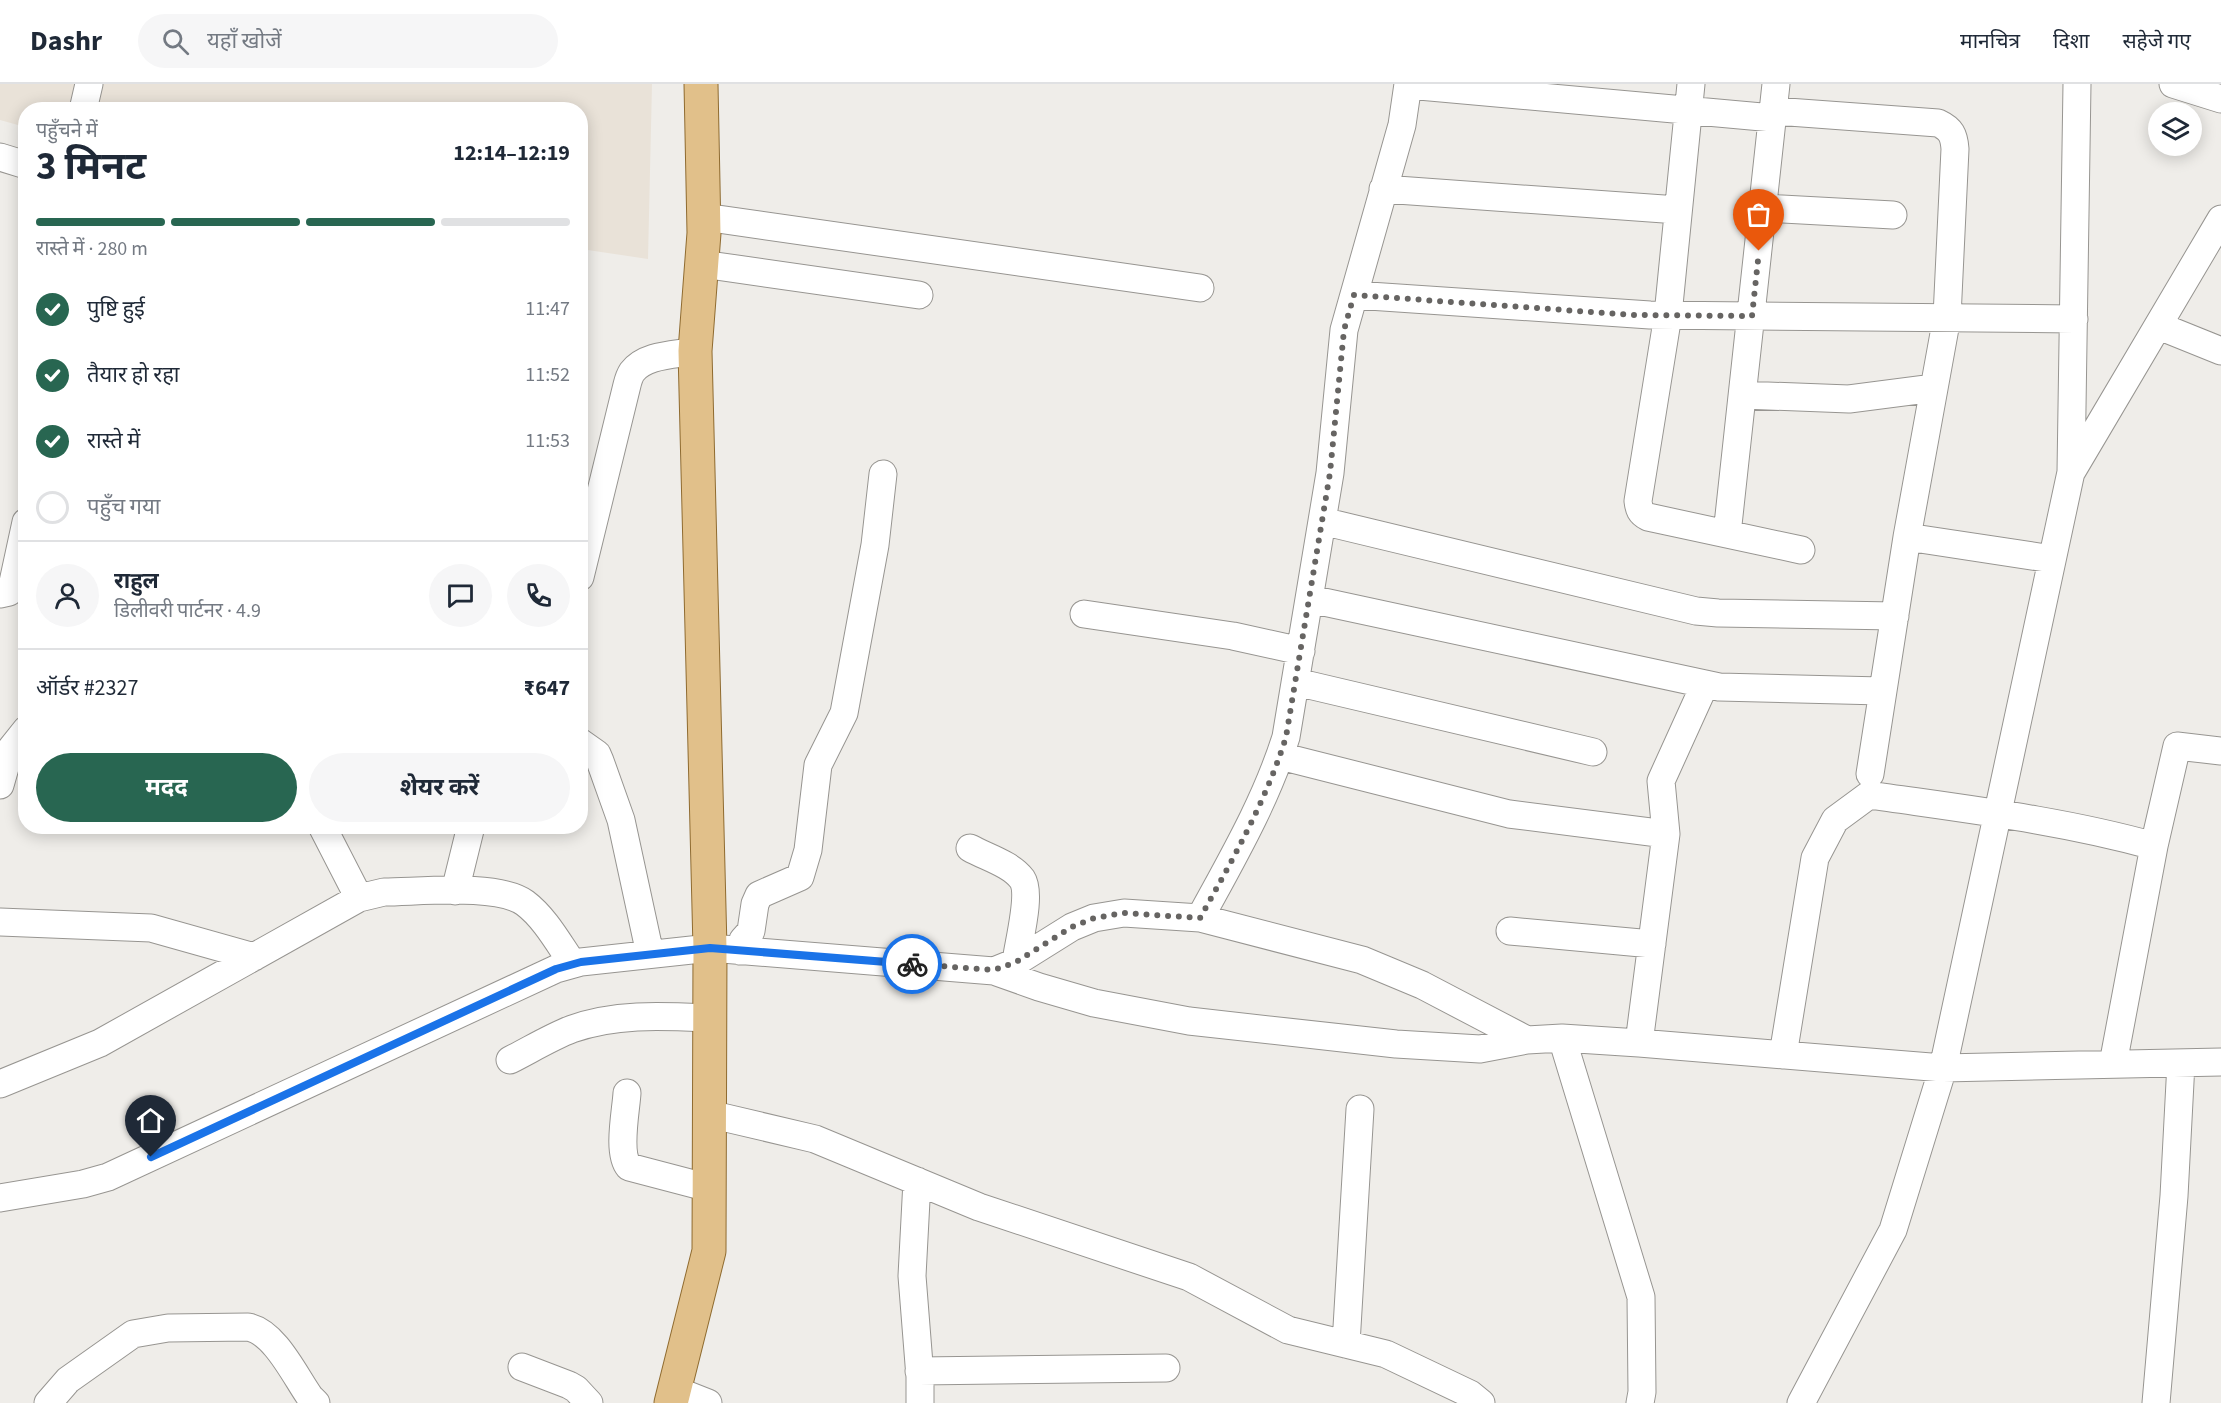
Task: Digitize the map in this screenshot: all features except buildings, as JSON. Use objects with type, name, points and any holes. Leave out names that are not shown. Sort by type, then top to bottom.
[{"type":"main road","points":[[673,1397],[709,1251],[710,1018],[725,949],[695,351],[704,217],[701,84]]},
{"type":"street","points":[[85,102],[89,84]]},
{"type":"street","points":[[1200,918],[1247,833],[1280,756],[1289,726],[1330,473],[1344,330],[1402,126],[1408,84],[1689,97],[1773,115],[1938,123],[1948,127],[1954,136],[1955,149],[1947,317],[1907,537],[1870,774]]},
{"type":"street","points":[[1726,534],[1776,84]]},
{"type":"street","points":[[1802,1403],[1893,1230],[1942,1068],[2071,472],[2077,84]]},
{"type":"street","points":[[2173,84],[2221,99]]},
{"type":"street","points":[[1689,97],[1668,315],[1638,501],[1639,508],[1642,514],[1648,517],[1801,550]]},
{"type":"street","points":[[0,157],[18,163]]},
{"type":"street","points":[[1383,189],[1678,210]]},
{"type":"street","points":[[1764,208],[1893,215]]},
{"type":"street","points":[[704,217],[1200,288]]},
{"type":"street","points":[[2071,472],[2221,219]]},
{"type":"street","points":[[702,264],[919,295]]},
{"type":"street","points":[[1354,295],[1623,314],[2074,319]]},
{"type":"street","points":[[2159,326],[2221,351]]},
{"type":"street","points":[[588,544],[632,372],[651,359],[695,351]]},
{"type":"street","points":[[1743,395],[1849,399],[1934,388]]},
{"type":"street","points":[[725,949],[743,940],[751,931],[755,904],[759,895],[800,877],[803,872],[808,850],[818,765],[844,713],[875,545],[883,474]]},
{"type":"street","points":[[1322,521],[1695,611],[1894,616]]},
{"type":"street","points":[[1907,537],[2052,559]]},
{"type":"street","points":[[0,594],[9,592],[12,587],[18,559]]},
{"type":"street","points":[[1310,600],[1705,684],[1742,688],[1882,691]]},
{"type":"street","points":[[1084,614],[1233,636],[1301,651]]},
{"type":"street","points":[[1296,682],[1593,752]]},
{"type":"street","points":[[1639,1043],[1666,834],[1661,781],[1705,684]]},
{"type":"street","points":[[0,785],[10,750],[18,740]]},
{"type":"street","points":[[2113,1064],[2154,846],[2177,746],[2221,751]]},
{"type":"street","points":[[588,748],[597,754],[600,760],[621,820],[650,954]]},
{"type":"street","points":[[1280,756],[1509,814],[1666,834]]},
{"type":"street","points":[[1783,1055],[1815,858],[1835,820],[1869,795],[1997,813],[2109,833],[2154,846]]},
{"type":"street","points":[[326,834],[359,898]]},
{"type":"street","points":[[455,891],[469,834]]},
{"type":"street","points":[[970,848],[1013,871],[1023,881],[1026,894],[1005,966]]},
{"type":"street","points":[[0,1084],[100,1043],[359,898],[384,892],[484,891],[507,895],[523,902],[537,914],[573,964]]},
{"type":"street","points":[[1005,966],[1072,927],[1094,918],[1124,913],[1200,918],[1362,960],[1422,985],[1527,1040]]},
{"type":"street","points":[[0,922],[150,928],[254,957]]},
{"type":"street","points":[[1510,931],[1652,944]]},
{"type":"street","points":[[0,1198],[83,1184],[108,1176],[556,969],[573,964],[650,954],[725,949],[1005,966],[1039,987],[1094,1003],[1189,1021],[1407,1045],[1480,1049],[1527,1040],[1562,1038],[1942,1068],[2221,1062]]},
{"type":"street","points":[[510,1060],[573,1029],[604,1022],[639,1016],[710,1018]]},
{"type":"street","points":[[1562,1038],[1641,1297],[1642,1392],[1640,1403]]},
{"type":"street","points":[[2156,1403],[2174,1203],[2181,1063]]},
{"type":"street","points":[[627,1093],[623,1148],[624,1161],[629,1167],[709,1188]]},
{"type":"street","points":[[1346,1344],[1360,1109]]},
{"type":"street","points":[[709,1114],[815,1139],[979,1207],[1189,1277],[1288,1330],[1396,1358],[1470,1394],[1481,1403]]},
{"type":"street","points":[[917,1181],[912,1276],[920,1403]]},
{"type":"street","points":[[48,1403],[68,1380],[133,1334],[168,1328],[248,1327],[259,1329],[270,1339],[316,1403]]},
{"type":"street","points":[[522,1367],[569,1385],[589,1403]]},
{"type":"street","points":[[919,1371],[1166,1368]]},
{"type":"street","points":[[673,1397],[708,1403]]},
{"type":"shaded area","points":[[0,84],[652,84],[648,259],[588,250],[588,102],[18,102],[18,125],[0,120]]},
{"type":"way so far","points":[[912,964],[994,970],[1016,962],[1072,927],[1094,918],[1124,913],[1200,918],[1247,833],[1286,737],[1330,473],[1344,330],[1354,295],[1634,315],[1752,316],[1759,251]]},
{"type":"route","points":[[151,1157],[556,969],[581,962],[710,948],[912,964]]}]
